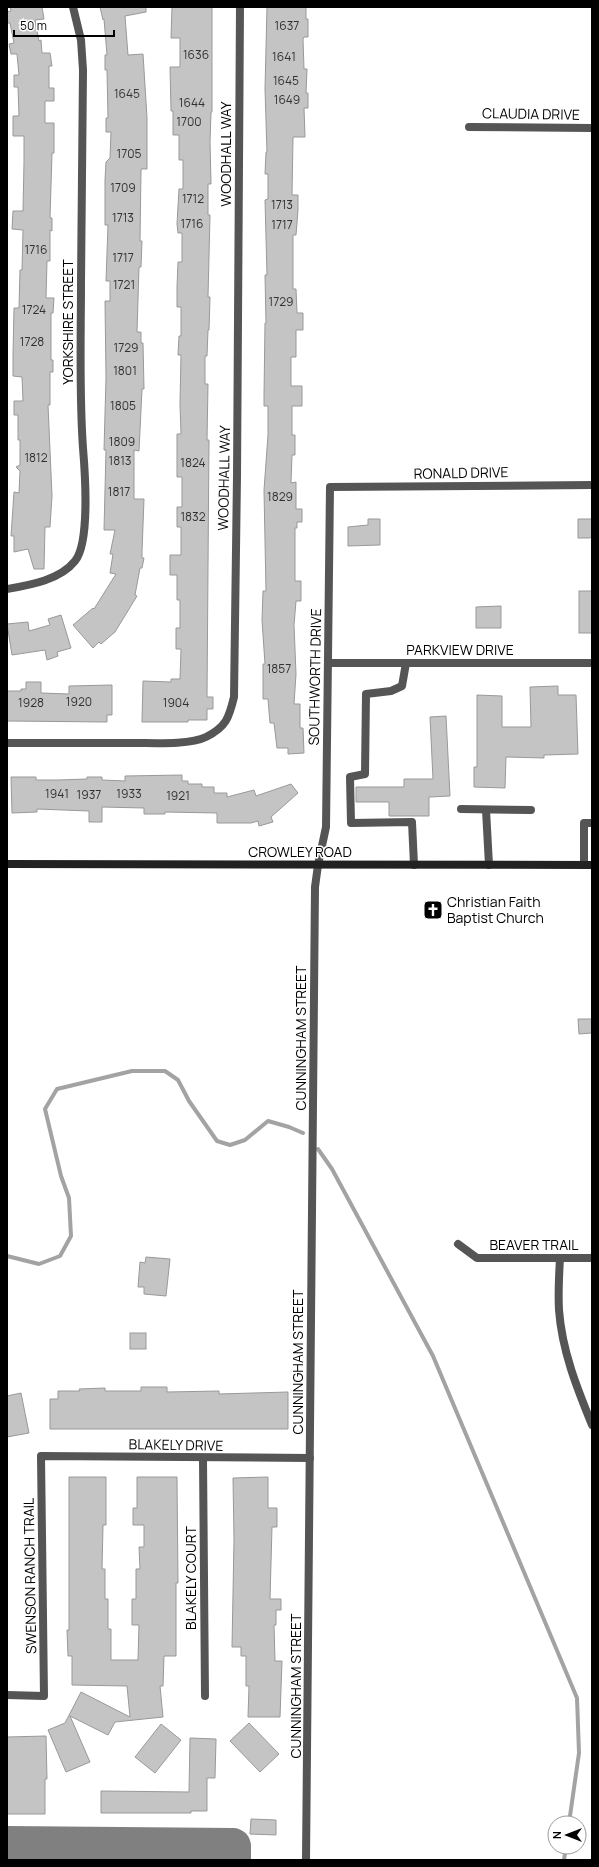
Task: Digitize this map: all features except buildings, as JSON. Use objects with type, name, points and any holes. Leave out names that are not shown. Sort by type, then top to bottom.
[{"type":"main road","name":"CROWLEY ROAD","points":[[7,864],[588,865]]},
{"type":"street","name":"YORKSHIRE STREET","points":[[7,589],[48,580],[62,573],[76,561],[83,536],[86,482],[82,428],[81,322],[83,70],[81,40],[73,7]]},
{"type":"street","name":"WOODHALL WAY","points":[[7,743],[160,743],[191,741],[205,738],[226,724],[230,714],[234,697],[237,492],[240,7]]},
{"type":"street","name":"CLAUDIA DRIVE","points":[[469,127],[592,128]]},
{"type":"street","name":"RONALD DRIVE","points":[[330,487],[592,485]]},
{"type":"street","name":"SOUTHWORTH DRIVE","points":[[318,865],[326,827],[330,487]]},
{"type":"street","name":"PARKVIEW DRIVE","points":[[328,663],[592,663]]},
{"type":"street","points":[[406,663],[402,686],[391,690],[366,694],[365,774],[350,777],[351,823],[412,822],[414,865]]},
{"type":"street","points":[[461,809],[531,810]]},
{"type":"street","points":[[486,810],[489,865]]},
{"type":"street","points":[[588,865],[584,824],[592,824]]},
{"type":"street","name":"CUNNINGHAM STREET","points":[[306,1860],[315,894],[318,865]]},
{"type":"street","name":"BEAVER TRAIL","points":[[458,1244],[477,1258],[592,1258]]},
{"type":"street","points":[[560,1258],[559,1310],[564,1345],[578,1390],[592,1425]]},
{"type":"street","name":"BLAKELY DRIVE","points":[[41,1456],[203,1459],[310,1458]]},
{"type":"street","name":"SWENSON RANCH TRAIL","points":[[7,1695],[44,1696],[41,1456]]},
{"type":"street","name":"BLAKELY COURT","points":[[203,1459],[205,1696]]},
{"type":"waterway","points":[[7,1256],[39,1264],[60,1256],[71,1236],[69,1198],[61,1176],[45,1109],[57,1089],[132,1071],[165,1071],[178,1080],[189,1101],[217,1141],[230,1145],[245,1140],[268,1121],[303,1133]]},
{"type":"waterway","points":[[318,1149],[332,1169],[433,1356],[577,1698],[579,1753],[570,1815]]},
{"type":"waterway","points":[[564,1860],[565,1855]]},
{"type":"taxiway","points":[[7,1844],[233,1846],[233,1860]]},
{"type":"place","name":"Christian Faith Baptist Church","points":[[433,910]]}]
